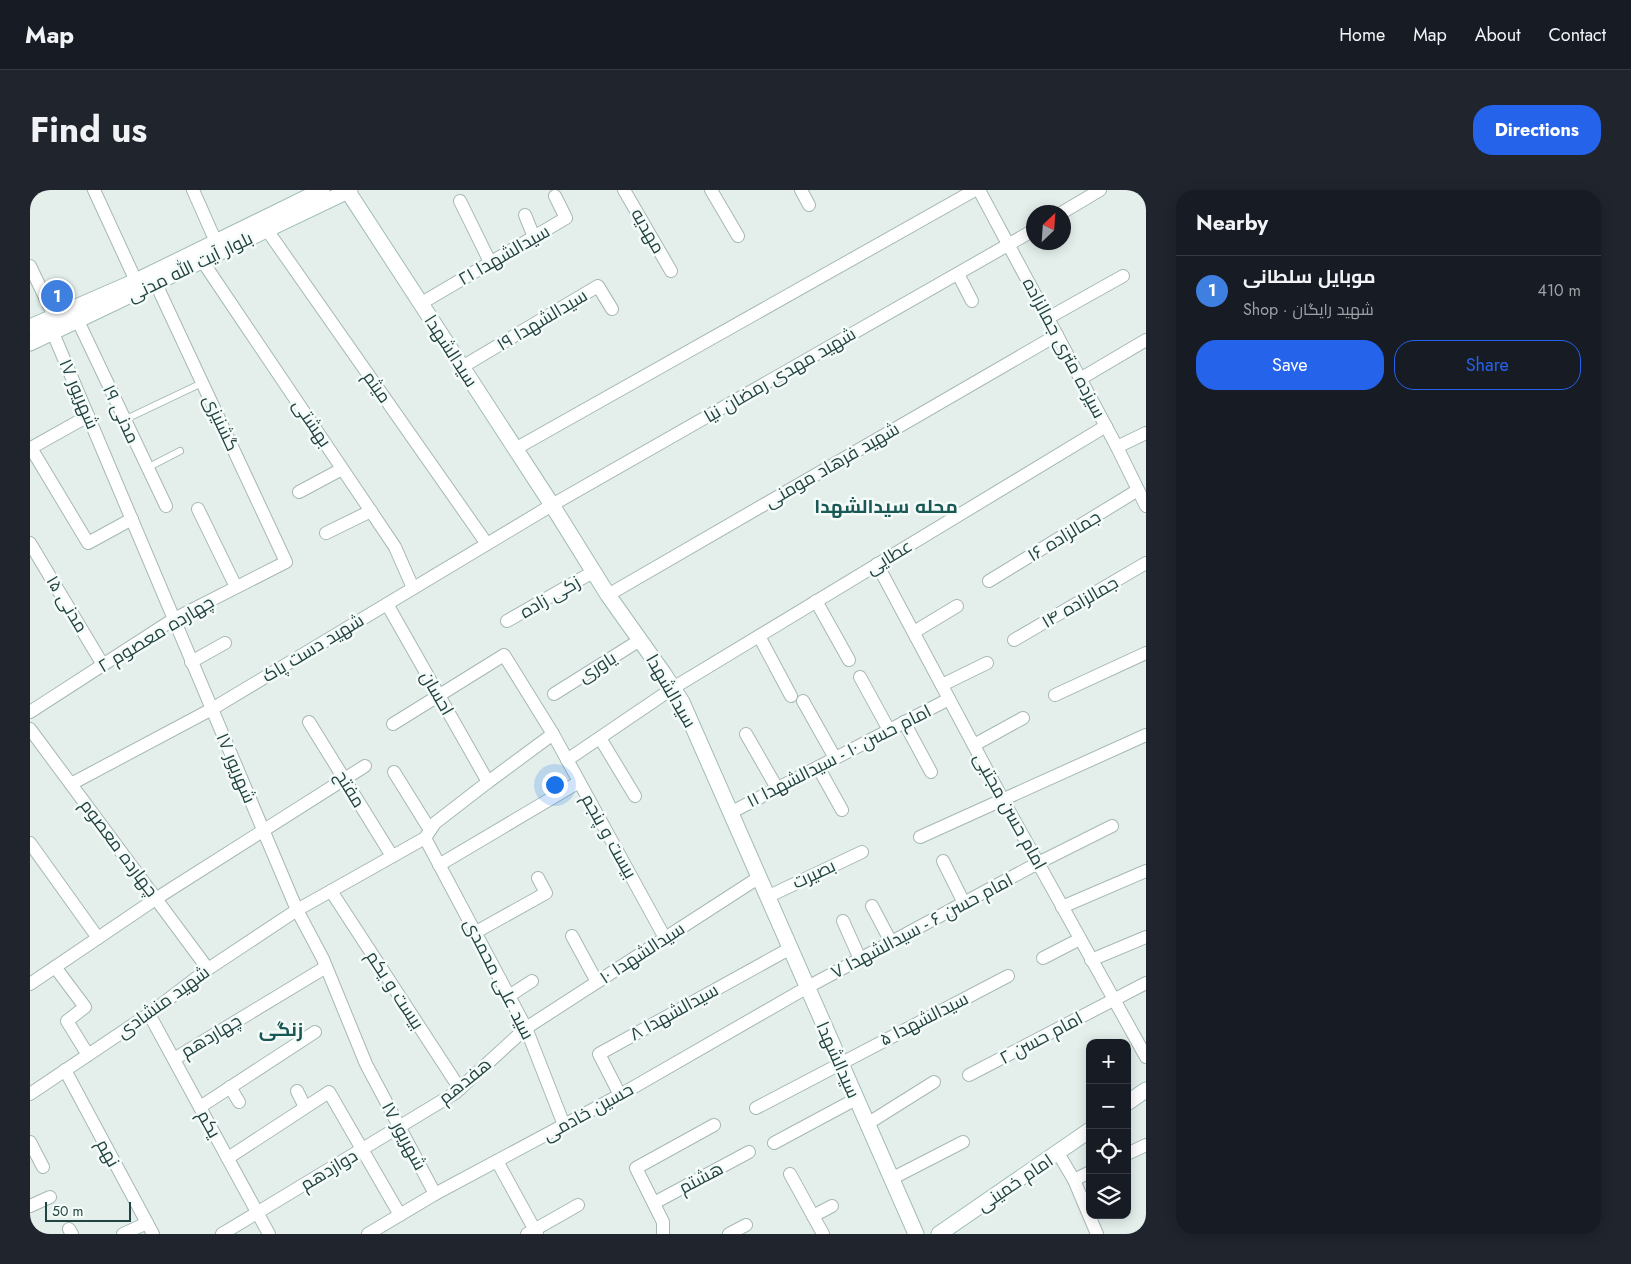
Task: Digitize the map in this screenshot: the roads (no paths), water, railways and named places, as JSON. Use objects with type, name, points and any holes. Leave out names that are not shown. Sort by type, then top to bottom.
[{"type":"street","points":[[94,190],[136,281]]},
{"type":"street","points":[[193,190],[216,242]]},
{"type":"street","name":"بلوار آیت الله مدنی","points":[[30,327],[136,281],[322,190]]},
{"type":"street","name":"بلوار آیت الله مدنی","points":[[30,344],[203,262],[348,190]]},
{"type":"street","name":"سیدالشهدا","points":[[348,190],[608,595],[682,702],[806,988],[916,1234]]},
{"type":"street","name":"مهدیه","points":[[624,190],[672,271]]},
{"type":"street","points":[[711,190],[738,236]]},
{"type":"street","points":[[801,190],[809,205]]},
{"type":"street","points":[[515,450],[975,190]]},
{"type":"street","name":"سیزده متری جمالزاده","points":[[979,190],[1106,426],[1146,506]]},
{"type":"street","points":[[1071,207],[1100,190]]},
{"type":"street","name":"سیدالشهدا ۲۱","points":[[420,304],[566,218],[555,196]]},
{"type":"street","points":[[460,201],[490,262]]},
{"type":"street","points":[[525,215],[534,237]]},
{"type":"street","name":"میثم","points":[[267,230],[487,544]]},
{"type":"street","name":"شهید مهدی رمضان نیا","points":[[552,505],[1026,235]]},
{"type":"street","name":"بهشتی","points":[[203,262],[395,547],[414,588]]},
{"type":"street","points":[[30,266],[54,316]]},
{"type":"street","points":[[958,274],[972,301]]},
{"type":"street","points":[[1048,318],[1123,276]]},
{"type":"street","name":"گشنیزی","points":[[156,284],[286,562]]},
{"type":"street","name":"سیدالشهدا ۱۹","points":[[462,367],[598,286],[612,309]]},
{"type":"street","name":"مدنی ۱۹","points":[[78,321],[166,506]]},
{"type":"street","name":"۱۷ شهریور","points":[[53,333],[297,910],[326,967],[366,1064],[435,1194]]},
{"type":"street","name":"شهید فرهاد مومنی","points":[[608,595],[1057,335]]},
{"type":"street","points":[[1080,379],[1146,340]]},
{"type":"street","points":[[88,416],[31,448],[88,543],[132,519]]},
{"type":"street","name":"عطایی","points":[[567,760],[673,688],[1106,426]]},
{"type":"street","points":[[1117,447],[1146,433]]},
{"type":"street","points":[[299,492],[342,469]]},
{"type":"street","name":"جمالزاده ۱۶","points":[[989,582],[1138,490]]},
{"type":"street","name":"شهید دست پاک","points":[[71,784],[212,709],[552,505]]},
{"type":"street","points":[[198,509],[236,587]]},
{"type":"street","points":[[326,533],[371,511]]},
{"type":"street","name":"مدنی ۱۵","points":[[30,543],[103,665]]},
{"type":"street","name":"چهارده معصوم ۲","points":[[30,712],[174,619],[286,562]]},
{"type":"street","name":"امام حسن مجتبی","points":[[877,564],[1003,800],[1146,1057]]},
{"type":"street","name":"جمالزاده ۱۴","points":[[1014,640],[1146,564]]},
{"type":"street","name":"زکی زاده","points":[[507,621],[593,572]]},
{"type":"street","points":[[816,601],[849,660]]},
{"type":"street","name":"احسان","points":[[387,604],[488,782]]},
{"type":"street","points":[[914,632],[956,606]]},
{"type":"street","points":[[759,636],[791,696]]},
{"type":"street","name":"یاوری","points":[[554,694],[640,640]]},
{"type":"street","points":[[191,662],[224,643]]},
{"type":"street","points":[[1055,695],[1146,653]]},
{"type":"street","name":"بیست و پنجم","points":[[438,696],[504,655],[554,734],[664,938]]},
{"type":"street","points":[[942,685],[987,663]]},
{"type":"street","points":[[860,676],[889,730]]},
{"type":"street","points":[[392,724],[438,696]]},
{"type":"street","name":"امام حسن ۱۰ - سیدالشهدا ۱۱","points":[[730,813],[949,699]]},
{"type":"street","points":[[803,701],[835,758]]},
{"type":"street","points":[[974,745],[1023,718]]},
{"type":"street","name":"مفتح","points":[[308,722],[392,856]]},
{"type":"street","points":[[904,722],[931,772]]},
{"type":"street","name":"چهارده معصوم","points":[[30,728],[34,742],[71,784],[208,969]]},
{"type":"street","name":"شهید منشادی","points":[[30,1094],[149,1014],[208,969],[297,910],[428,834],[435,824],[488,782],[554,734]]},
{"type":"street","points":[[746,734],[777,788]]},
{"type":"street","points":[[920,837],[1146,735]]},
{"type":"street","points":[[600,738],[635,796]]},
{"type":"street","points":[[31,982],[262,830],[365,766]]},
{"type":"street","points":[[818,767],[842,810]]},
{"type":"street","name":"سید علی محمدی","points":[[394,772],[428,834],[439,866],[526,1028],[564,1125]]},
{"type":"street","points":[[439,866],[579,782]]},
{"type":"street","name":"امام حسن ۶ - سیدالشهدا ۷","points":[[806,988],[964,902],[1112,826]]},
{"type":"street","points":[[30,843],[98,938]]},
{"type":"street","name":"بصیرت","points":[[766,897],[862,852]]},
{"type":"street","points":[[943,861],[964,902]]},
{"type":"street","points":[[1062,907],[1146,871]]},
{"type":"street","points":[[476,932],[546,893],[538,878]]},
{"type":"street","name":"سیدالشهدا ۱۰","points":[[526,1028],[758,878]]},
{"type":"street","name":"بیست و یکم","points":[[331,891],[460,1089]]},
{"type":"street","points":[[872,906],[891,942]]},
{"type":"street","points":[[842,921],[860,959]]},
{"type":"street","points":[[572,936],[597,982]]},
{"type":"street","points":[[1091,960],[1146,937]]},
{"type":"street","points":[[1043,958],[1080,939]]},
{"type":"street","name":"سیدالشهدا ۸","points":[[620,1095],[599,1054],[789,949]]},
{"type":"street","points":[[55,967],[85,1007],[67,1021],[88,1055]]},
{"type":"street","name":"چهاردهم","points":[[174,1059],[326,967]]},
{"type":"street","name":"سیدالشهدا ۵","points":[[756,1108],[1008,976]]},
{"type":"street","points":[[509,996],[532,981]]},
{"type":"street","name":"امام حسن ۲","points":[[969,1076],[1146,983]]},
{"type":"street","name":"حسین خادمی","points":[[368,1234],[389,1229],[400,1216],[435,1194],[620,1095],[806,988]]},
{"type":"street","name":"یکم","points":[[149,1014],[269,1234]]},
{"type":"street","name":"هفدهم","points":[[399,1127],[460,1089],[526,1028]]},
{"type":"street","points":[[200,1106],[315,1032]]},
{"type":"street","name":"نهم","points":[[65,1070],[150,1228]]},
{"type":"street","points":[[867,1124],[934,1082]]},
{"type":"street","points":[[230,1087],[239,1102]]},
{"type":"street","points":[[1131,1100],[1146,1090]]},
{"type":"street","points":[[297,1091],[305,1108]]},
{"type":"street","points":[[228,1158],[329,1092],[400,1216]]},
{"type":"street","points":[[774,1143],[856,1099]]},
{"type":"street","points":[[663,1234],[663,1222],[636,1168],[714,1124]]},
{"type":"street","name":"دوازدهم","points":[[222,1234],[399,1127]]},
{"type":"street","name":"امام خمینی","points":[[940,1234],[1086,1133]]},
{"type":"street","points":[[30,1142],[43,1167]]},
{"type":"street","points":[[891,1178],[963,1142]]},
{"type":"street","points":[[1131,1152],[1146,1145]]},
{"type":"street","name":"هشتم","points":[[654,1203],[749,1152]]},
{"type":"street","points":[[1058,1153],[1074,1180],[1097,1234]]},
{"type":"street","points":[[498,1161],[533,1233],[578,1204]]},
{"type":"street","points":[[790,1174],[823,1234]]},
{"type":"street","points":[[1074,1180],[1086,1174]]},
{"type":"street","points":[[30,1206],[50,1197]]},
{"type":"street","points":[[813,1216],[832,1206]]},
{"type":"street","points":[[729,1234],[746,1225]]},
{"type":"street","points":[[123,1234],[150,1228]]},
{"type":"lane","points":[[124,420],[202,383]]},
{"type":"lane","points":[[147,468],[180,450]]},
{"type":"place","name":"موبایل سلطانی","points":[[57,296]]},
{"type":"district","name":"محله سیدالشهدا","points":[[886,506]]},
{"type":"district","name":"زنگی","points":[[281,1029]]}]
